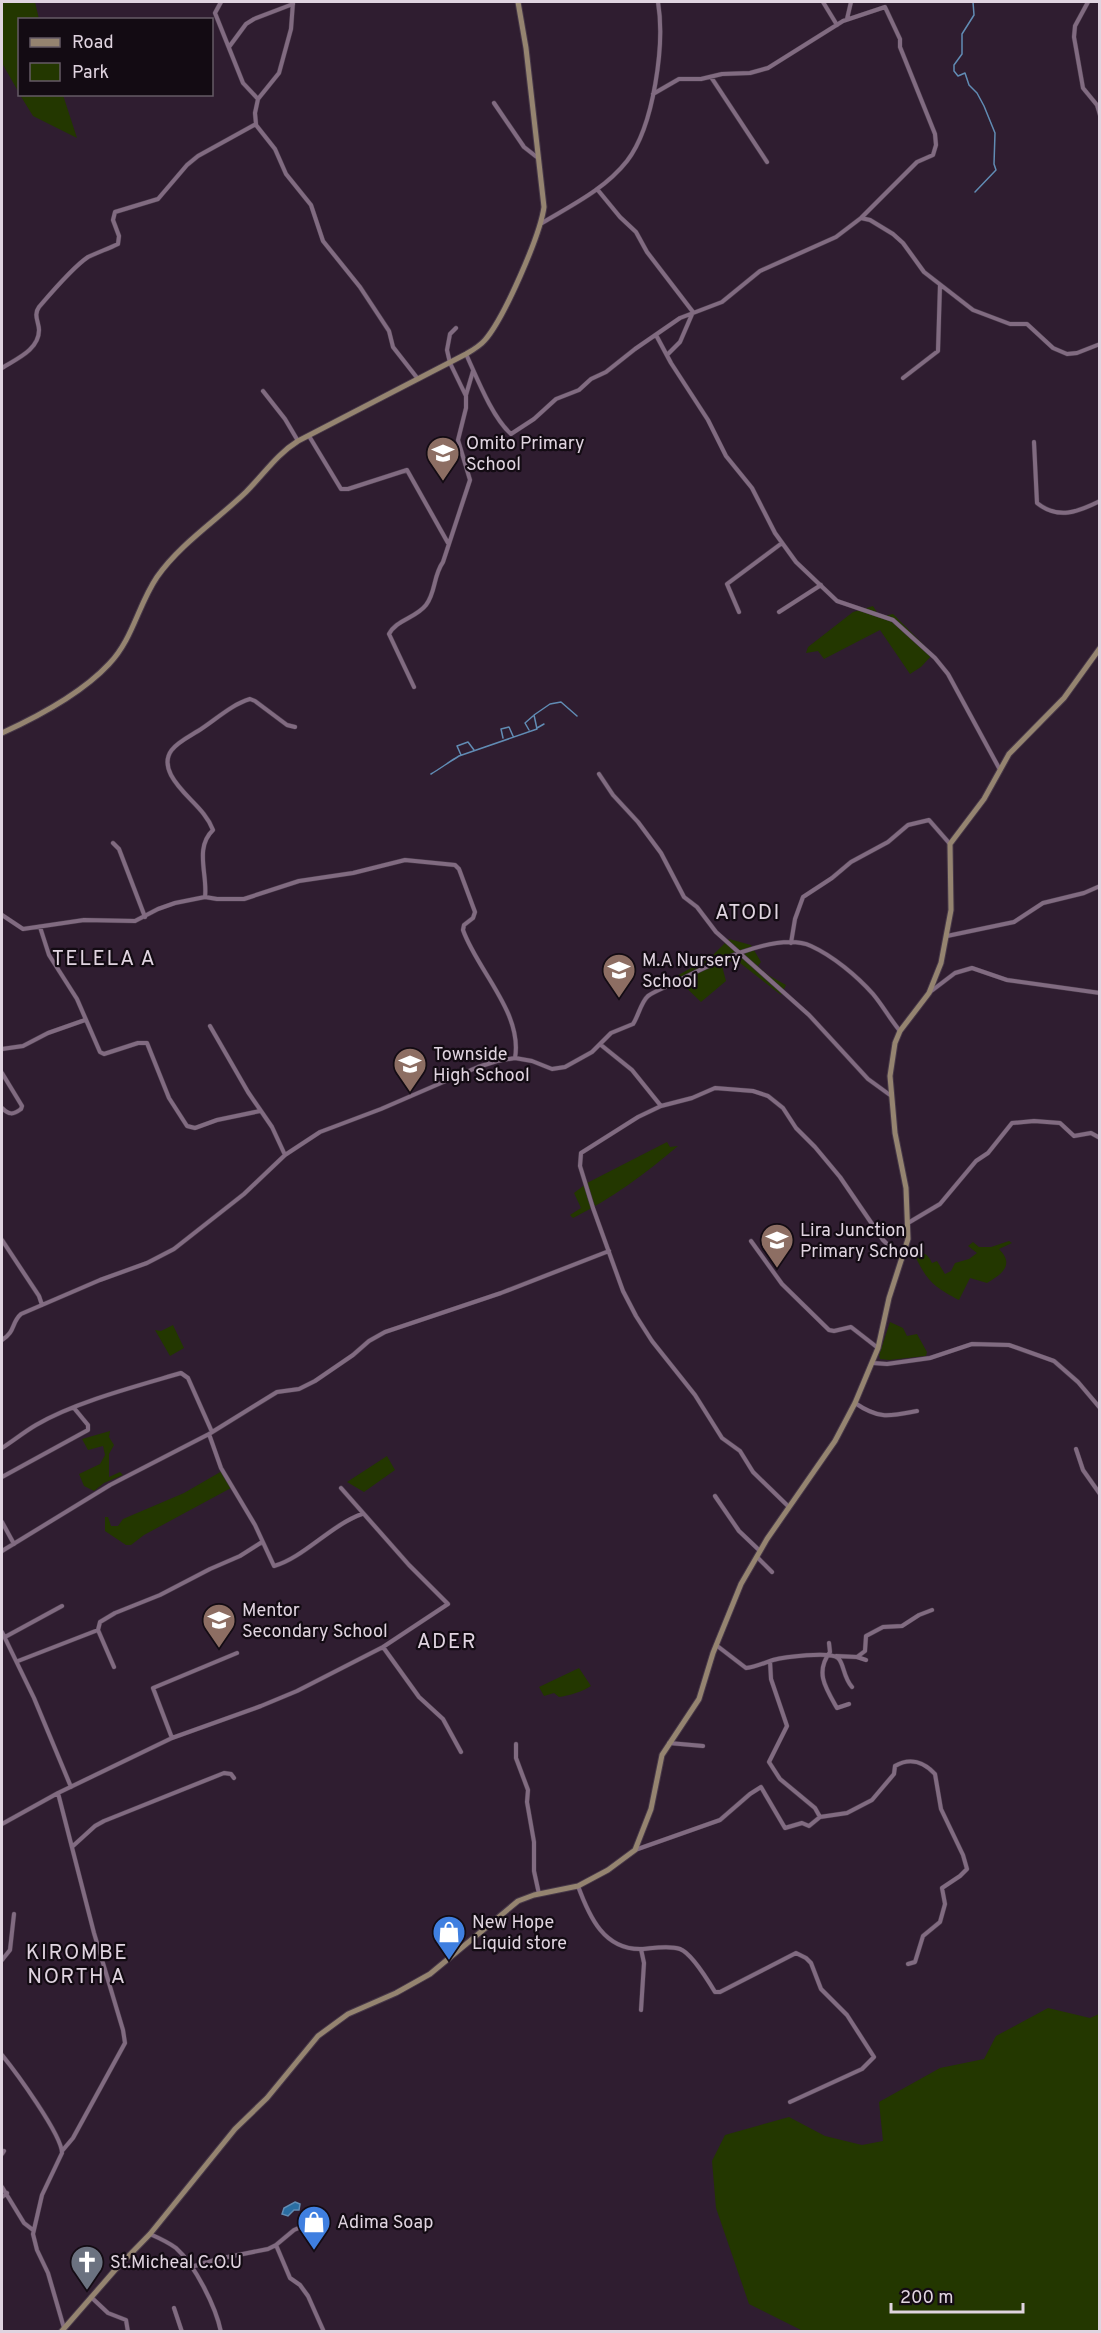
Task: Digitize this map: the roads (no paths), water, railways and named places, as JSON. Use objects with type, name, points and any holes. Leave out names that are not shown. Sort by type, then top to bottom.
[{"type":"street","points":[[221,2],[215,13],[245,88],[258,99]]},
{"type":"street","points":[[2,733],[34,717],[78,689],[107,666],[131,634],[144,598],[158,576],[283,452],[298,441],[477,348],[492,329],[542,223],[544,193],[518,2]]},
{"type":"street","points":[[542,223],[597,189],[619,170],[632,153],[653,94],[661,26],[658,2]]},
{"type":"street","points":[[823,2],[837,25]]},
{"type":"street","points":[[847,19],[851,2]]},
{"type":"street","points":[[1088,2],[1075,26],[1074,37],[1083,88],[1097,105],[1100,115]]},
{"type":"street","points":[[229,47],[246,24],[293,3],[291,29],[279,73],[258,99],[255,113],[256,124],[275,150],[286,174],[311,205],[323,241],[360,287],[389,331],[393,347],[418,378]]},
{"type":"street","points":[[466,354],[496,414],[511,434],[534,420],[556,399],[579,390],[680,318],[726,300],[760,271],[836,237],[861,218],[913,165],[933,155],[937,140],[887,8],[880,8],[847,19],[768,68],[750,73],[693,80],[679,79],[653,94]]},
{"type":"street","points":[[711,77],[767,162]]},
{"type":"street","points":[[494,103],[524,147],[539,158]]},
{"type":"street","points":[[2,368],[23,356],[34,345],[39,329],[36,319],[37,310],[58,286],[86,258],[118,244],[119,236],[112,220],[116,212],[158,199],[198,156],[256,124]]},
{"type":"street","points":[[597,189],[636,232],[647,252],[693,312]]},
{"type":"street","points":[[861,218],[874,222],[899,239],[920,268],[967,306],[982,314],[1010,324],[1027,324],[1053,348],[1067,354],[1077,353],[1100,344]]},
{"type":"street","points":[[903,378],[938,351],[940,285]]},
{"type":"street","points":[[667,355],[680,342],[693,312]]},
{"type":"street","points":[[456,328],[450,334],[448,343],[450,363],[466,396]]},
{"type":"street","points":[[656,335],[708,420],[726,456],[752,488],[768,521],[796,562],[837,601],[893,620],[935,658],[948,674],[999,768]]},
{"type":"street","points":[[414,687],[388,634],[393,627],[418,613],[428,602],[434,589],[435,574],[443,562],[470,480],[458,440],[466,408],[466,396],[474,370]]},
{"type":"street","points":[[263,391],[285,419],[298,441]]},
{"type":"street","points":[[309,436],[341,489],[348,489],[407,470],[448,544]]},
{"type":"street","points":[[1034,442],[1037,503],[1051,512],[1063,514],[1100,501]]},
{"type":"street","points":[[739,612],[727,584],[782,543]]},
{"type":"street","points":[[779,612],[821,585]]},
{"type":"street","points":[[929,993],[941,963],[951,910],[950,844],[984,799],[999,768],[1023,738],[1074,686],[1100,648]]},
{"type":"street","points":[[205,897],[206,880],[202,853],[207,836],[213,830],[204,815],[184,794],[173,778],[167,766],[168,756],[181,741],[249,699],[287,724],[296,727]]},
{"type":"street","points":[[598,774],[661,853],[684,897],[697,907],[716,932],[738,953],[809,1015],[868,1079],[890,1095]]},
{"type":"street","points":[[791,943],[795,919],[803,897],[851,862],[888,842],[908,825],[929,820],[950,844]]},
{"type":"street","points":[[113,843],[119,849],[145,916]]},
{"type":"street","points":[[2,915],[20,928],[84,920],[135,921],[168,905],[205,897],[217,900],[244,899],[300,881],[353,873],[405,860],[455,865],[459,869],[475,912],[473,918],[464,925],[463,930],[511,1023],[516,1041],[515,1058]]},
{"type":"street","points":[[947,936],[1014,922],[1043,903],[1084,893],[1100,886]]},
{"type":"street","points":[[40,927],[49,955],[77,999],[96,1046],[102,1054],[138,1043],[147,1043],[170,1098],[189,1128],[260,1111]]},
{"type":"street","points":[[2,1340],[12,1332],[18,1315],[147,1263],[174,1249],[244,1194],[285,1155],[325,1130],[497,1061],[515,1058],[559,1069],[582,1060],[601,1045],[609,1034],[633,1024],[645,998],[700,969],[738,953],[765,946],[791,943],[806,944],[815,948],[857,978],[871,992],[900,1031]]},
{"type":"street","points":[[635,1850],[651,1809],[662,1755],[699,1699],[716,1645],[741,1584],[789,1507],[835,1441],[855,1403],[878,1348],[889,1298],[908,1239],[905,1175],[895,1133],[890,1095],[895,1043],[900,1031],[929,993],[954,973],[972,968],[1006,980],[1100,993]]},
{"type":"street","points":[[2,1049],[23,1046],[48,1033],[85,1020]]},
{"type":"street","points":[[210,1026],[260,1111],[272,1127],[285,1155]]},
{"type":"street","points":[[601,1045],[632,1070],[661,1106]]},
{"type":"street","points":[[2,1073],[22,1106],[13,1114],[2,1108]]},
{"type":"street","points":[[789,1507],[753,1472],[740,1451],[722,1438],[695,1395],[652,1341],[626,1298],[583,1176],[579,1156],[586,1148],[638,1117],[661,1106],[692,1098],[715,1088],[745,1089],[768,1096],[783,1108],[796,1128],[840,1177],[883,1240],[903,1259]]},
{"type":"street","points":[[908,1223],[940,1204],[976,1161],[988,1153],[1012,1123],[1034,1121],[1060,1123],[1075,1137],[1091,1133],[1100,1138]]},
{"type":"street","points":[[2,1240],[39,1296],[42,1305]]},
{"type":"street","points":[[751,1241],[782,1284],[829,1330],[851,1327],[878,1348]]},
{"type":"street","points":[[2,1551],[110,1485],[210,1433],[277,1392],[299,1389],[315,1381],[353,1355],[361,1346],[385,1332],[501,1293],[609,1251]]},
{"type":"street","points":[[873,1363],[887,1364],[930,1358],[972,1344],[1009,1345],[1054,1361],[1078,1382],[1100,1408]]},
{"type":"street","points":[[2,1448],[37,1425],[74,1408],[181,1373],[188,1378],[221,1468],[255,1525],[272,1564],[276,1566],[342,1523],[362,1514]]},
{"type":"street","points":[[855,1403],[867,1411],[890,1417],[917,1411]]},
{"type":"street","points":[[2,1477],[88,1430],[88,1425],[74,1408]]},
{"type":"street","points":[[1076,1449],[1083,1470],[1100,1494]]},
{"type":"street","points":[[2,1824],[58,1793],[172,1738],[273,1701],[383,1647],[448,1604],[340,1488]]},
{"type":"street","points":[[715,1496],[739,1531],[772,1572]]},
{"type":"street","points":[[2,1522],[14,1544]]},
{"type":"street","points":[[18,1661],[98,1630],[102,1621],[115,1614],[240,1556],[262,1542]]},
{"type":"street","points":[[4,1637],[62,1606]]},
{"type":"street","points":[[857,1657],[865,1650],[866,1636],[873,1631],[883,1627],[902,1626],[932,1610]]},
{"type":"street","points":[[98,1630],[114,1667]]},
{"type":"street","points":[[2,1632],[18,1661],[71,1787]]},
{"type":"street","points":[[829,1643],[829,1653],[821,1672],[837,1708],[849,1704]]},
{"type":"street","points":[[716,1645],[746,1668],[770,1661],[829,1653],[866,1660]]},
{"type":"street","points":[[383,1647],[420,1697],[443,1719],[461,1752]]},
{"type":"street","points":[[172,1738],[153,1688],[237,1653]]},
{"type":"street","points":[[836,1656],[842,1663],[845,1679],[852,1687]]},
{"type":"street","points":[[770,1661],[771,1679],[787,1726],[769,1762],[780,1779],[815,1808],[820,1817]]},
{"type":"street","points":[[669,1742],[703,1746]]},
{"type":"street","points":[[516,1744],[516,1758],[528,1790],[527,1802],[534,1842],[534,1871],[539,1894]]},
{"type":"street","points":[[63,2330],[150,2234],[236,2129],[267,2098],[328,2027],[348,2014],[396,1993],[430,1974],[449,1961],[507,1908],[524,1898],[578,1886],[608,1870],[635,1850],[720,1820],[761,1787],[785,1828],[802,1823],[810,1826],[820,1817],[847,1813],[872,1800],[892,1776],[898,1764],[917,1761],[935,1774],[941,1809],[963,1855],[967,1869],[942,1888],[945,1907],[940,1922],[923,1936],[915,1962],[908,1964]]},
{"type":"street","points":[[73,1846],[104,1821],[224,1773],[231,1774],[234,1778]]},
{"type":"street","points":[[58,1793],[84,1897],[125,2043],[73,2139],[62,2151],[42,2195],[33,2230],[37,2250],[48,2273],[63,2330]]},
{"type":"street","points":[[578,1886],[602,1934],[617,1944],[641,1949],[668,1947],[681,1949],[715,1992],[720,1992],[765,1970],[791,1954],[796,1953],[811,1963],[821,1989],[847,2015],[874,2057],[862,2069],[790,2102]]},
{"type":"street","points":[[2,1960],[10,1950],[14,1914]]},
{"type":"street","points":[[641,1949],[644,1963],[641,2010]]},
{"type":"street","points":[[2,2055],[55,2133],[62,2151]]},
{"type":"street","points":[[2,2187],[24,2223],[33,2230]]},
{"type":"street","points":[[2,2197],[7,2193]]},
{"type":"street","points":[[191,2267],[261,2251],[276,2245],[294,2230],[317,2220]]},
{"type":"street","points":[[150,2234],[175,2248],[191,2267],[214,2307],[221,2331]]},
{"type":"street","points":[[276,2245],[290,2278],[300,2285],[308,2296],[324,2331]]},
{"type":"street","points":[[91,2297],[108,2313],[126,2320],[128,2331]]},
{"type":"street","points":[[174,2308],[182,2331]]},
{"type":"water","points":[[295,2202],[300,2204],[299,2210],[294,2210],[288,2216],[282,2214],[284,2208]]},
{"type":"waterway","points":[[973,2],[974,15],[962,34],[962,54],[954,65],[954,71],[958,76],[965,73],[969,85],[977,93],[984,106],[995,133],[994,164],[996,170],[975,192]]},
{"type":"waterway","points":[[431,774],[459,756],[537,729],[534,715],[550,704],[561,702],[577,716]]},
{"type":"waterway","points":[[529,730],[525,723],[533,716]]},
{"type":"waterway","points":[[537,728],[544,724]]},
{"type":"waterway","points":[[503,738],[501,729],[509,727],[513,736]]},
{"type":"waterway","points":[[461,755],[457,746],[468,742],[474,750]]},
{"type":"place","name":"Omito Primary School","points":[[443,482]]},
{"type":"place","name":"M.A Nursery School","points":[[619,999]]},
{"type":"place","name":"Townside High School","points":[[410,1093]]},
{"type":"place","name":"Lira Junction Primary School","points":[[777,1269]]},
{"type":"place","name":"Mentor Secondary School","points":[[219,1649]]},
{"type":"place","name":"New Hope Liquid store","points":[[449,1961]]},
{"type":"place","name":"Adima Soap","points":[[314,2251]]},
{"type":"place","name":"St.Micheal C.O.U","points":[[87,2291]]},
{"type":"district","name":"ATODI","points":[[748,912]]},
{"type":"district","name":"TELELA A","points":[[104,958]]},
{"type":"district","name":"ADER","points":[[447,1641]]},
{"type":"district","name":"KIROMBE NORTH A","points":[[77,1964]]}]
